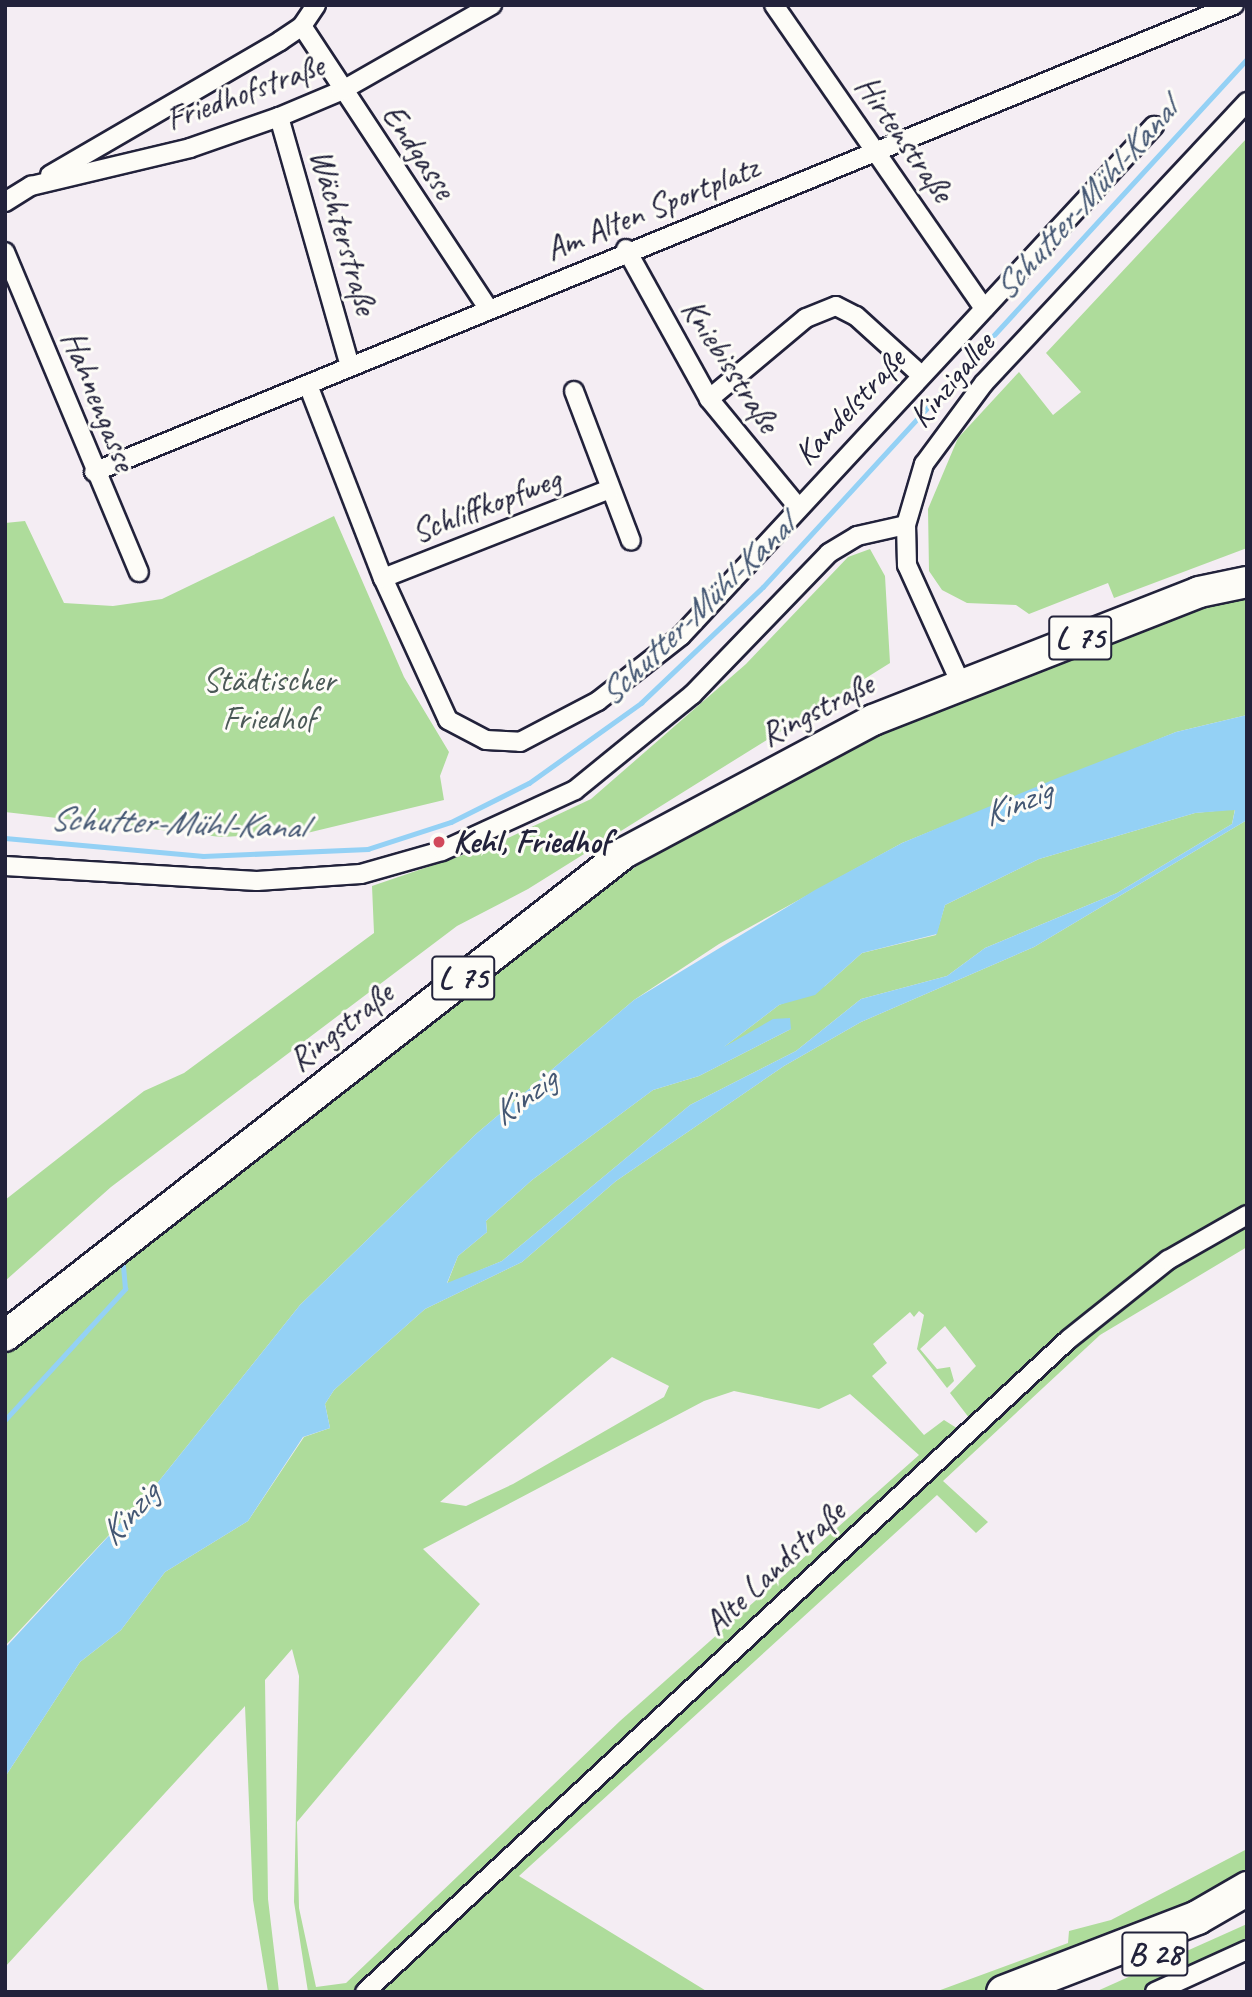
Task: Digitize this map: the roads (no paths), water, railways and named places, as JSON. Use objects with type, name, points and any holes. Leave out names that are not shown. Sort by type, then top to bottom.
[{"type":"highway","name":"B 28","points":[[1003,1992],[1197,1917],[1247,1888]]},
{"type":"highway","name":"B 28","points":[[1060,1992],[1247,1910]]},
{"type":"main road","name":"L 75","points":[[961,684],[1199,592],[1247,582]]},
{"type":"main road","name":"Ringstraße","points":[[5,1336],[624,853],[873,720],[961,684]]},
{"type":"street","points":[[31,186],[302,26],[316,5]]},
{"type":"street","name":"Hirtenstraße","points":[[774,5],[984,308]]},
{"type":"street","name":"Am Alten Sportplatz","points":[[94,472],[308,385],[349,363],[626,249],[1234,5]]},
{"type":"street","name":"Friedhofstraße","points":[[5,202],[31,186],[190,148],[279,117],[341,91],[486,7]]},
{"type":"street","name":"Endgasse","points":[[302,26],[341,91],[488,308]]},
{"type":"street","name":"Kinzigallee","points":[[961,684],[911,579],[906,525],[924,464],[957,415],[1247,102]]},
{"type":"street","name":"Wächterstraße","points":[[279,117],[349,363]]},
{"type":"street","name":"Kandelstraße","points":[[308,385],[383,578],[448,720],[486,740],[520,742],[598,701],[669,647],[920,374],[1154,126]]},
{"type":"street","name":"Kniebisstraße","points":[[626,249],[709,400],[798,507]]},
{"type":"street","name":"Hahnengasse","points":[[5,252],[94,472],[139,572]]},
{"type":"street","points":[[709,400],[806,318],[836,306],[856,316],[920,374]]},
{"type":"street","name":"Schliffkopfweg","points":[[574,391],[631,541]]},
{"type":"street","name":"Schliffkopfweg","points":[[383,578],[610,489]]},
{"type":"street","points":[[5,866],[163,880],[257,881],[361,874],[442,851],[575,790],[692,695],[829,553],[857,536],[906,525]]},
{"type":"street","name":"Alte Landstraße","points":[[365,1992],[1069,1339],[1168,1260],[1247,1215]]},
{"type":"street","points":[[1155,1992],[1247,1950]]},
{"type":"water","name":"Kinzig","points":[[1247,715],[1247,820],[1034,947],[861,1022],[784,1066],[616,1181],[522,1262],[425,1309],[334,1390],[325,1404],[330,1428],[303,1437],[248,1521],[165,1572],[121,1630],[80,1662],[5,1777],[5,1648],[155,1486],[300,1305],[476,1134],[634,1000],[815,890],[902,843],[1176,732]],"holes":[[[1235,810],[1232,824],[1117,893],[985,948],[947,976],[861,999],[796,1051],[690,1105],[502,1261],[447,1283],[458,1256],[487,1232],[486,1221],[532,1180],[653,1090],[699,1076],[791,1029],[790,1018],[773,1019],[724,1047],[779,1005],[815,995],[862,953],[937,934],[945,905],[1039,859],[1195,813]]]},
{"type":"waterway","name":"Schutter-Mühl-Kanal","points":[[5,838],[203,856],[368,849],[451,822],[529,783],[641,703],[763,587],[1247,59]]},
{"type":"waterway","points":[[5,1420],[125,1289],[123,1267]]},
{"type":"place","name":"Kehl, Friedhof","points":[[439,842]]},
{"type":"park label","name":"Städtischer Friedhof","points":[[269,700]]}]
